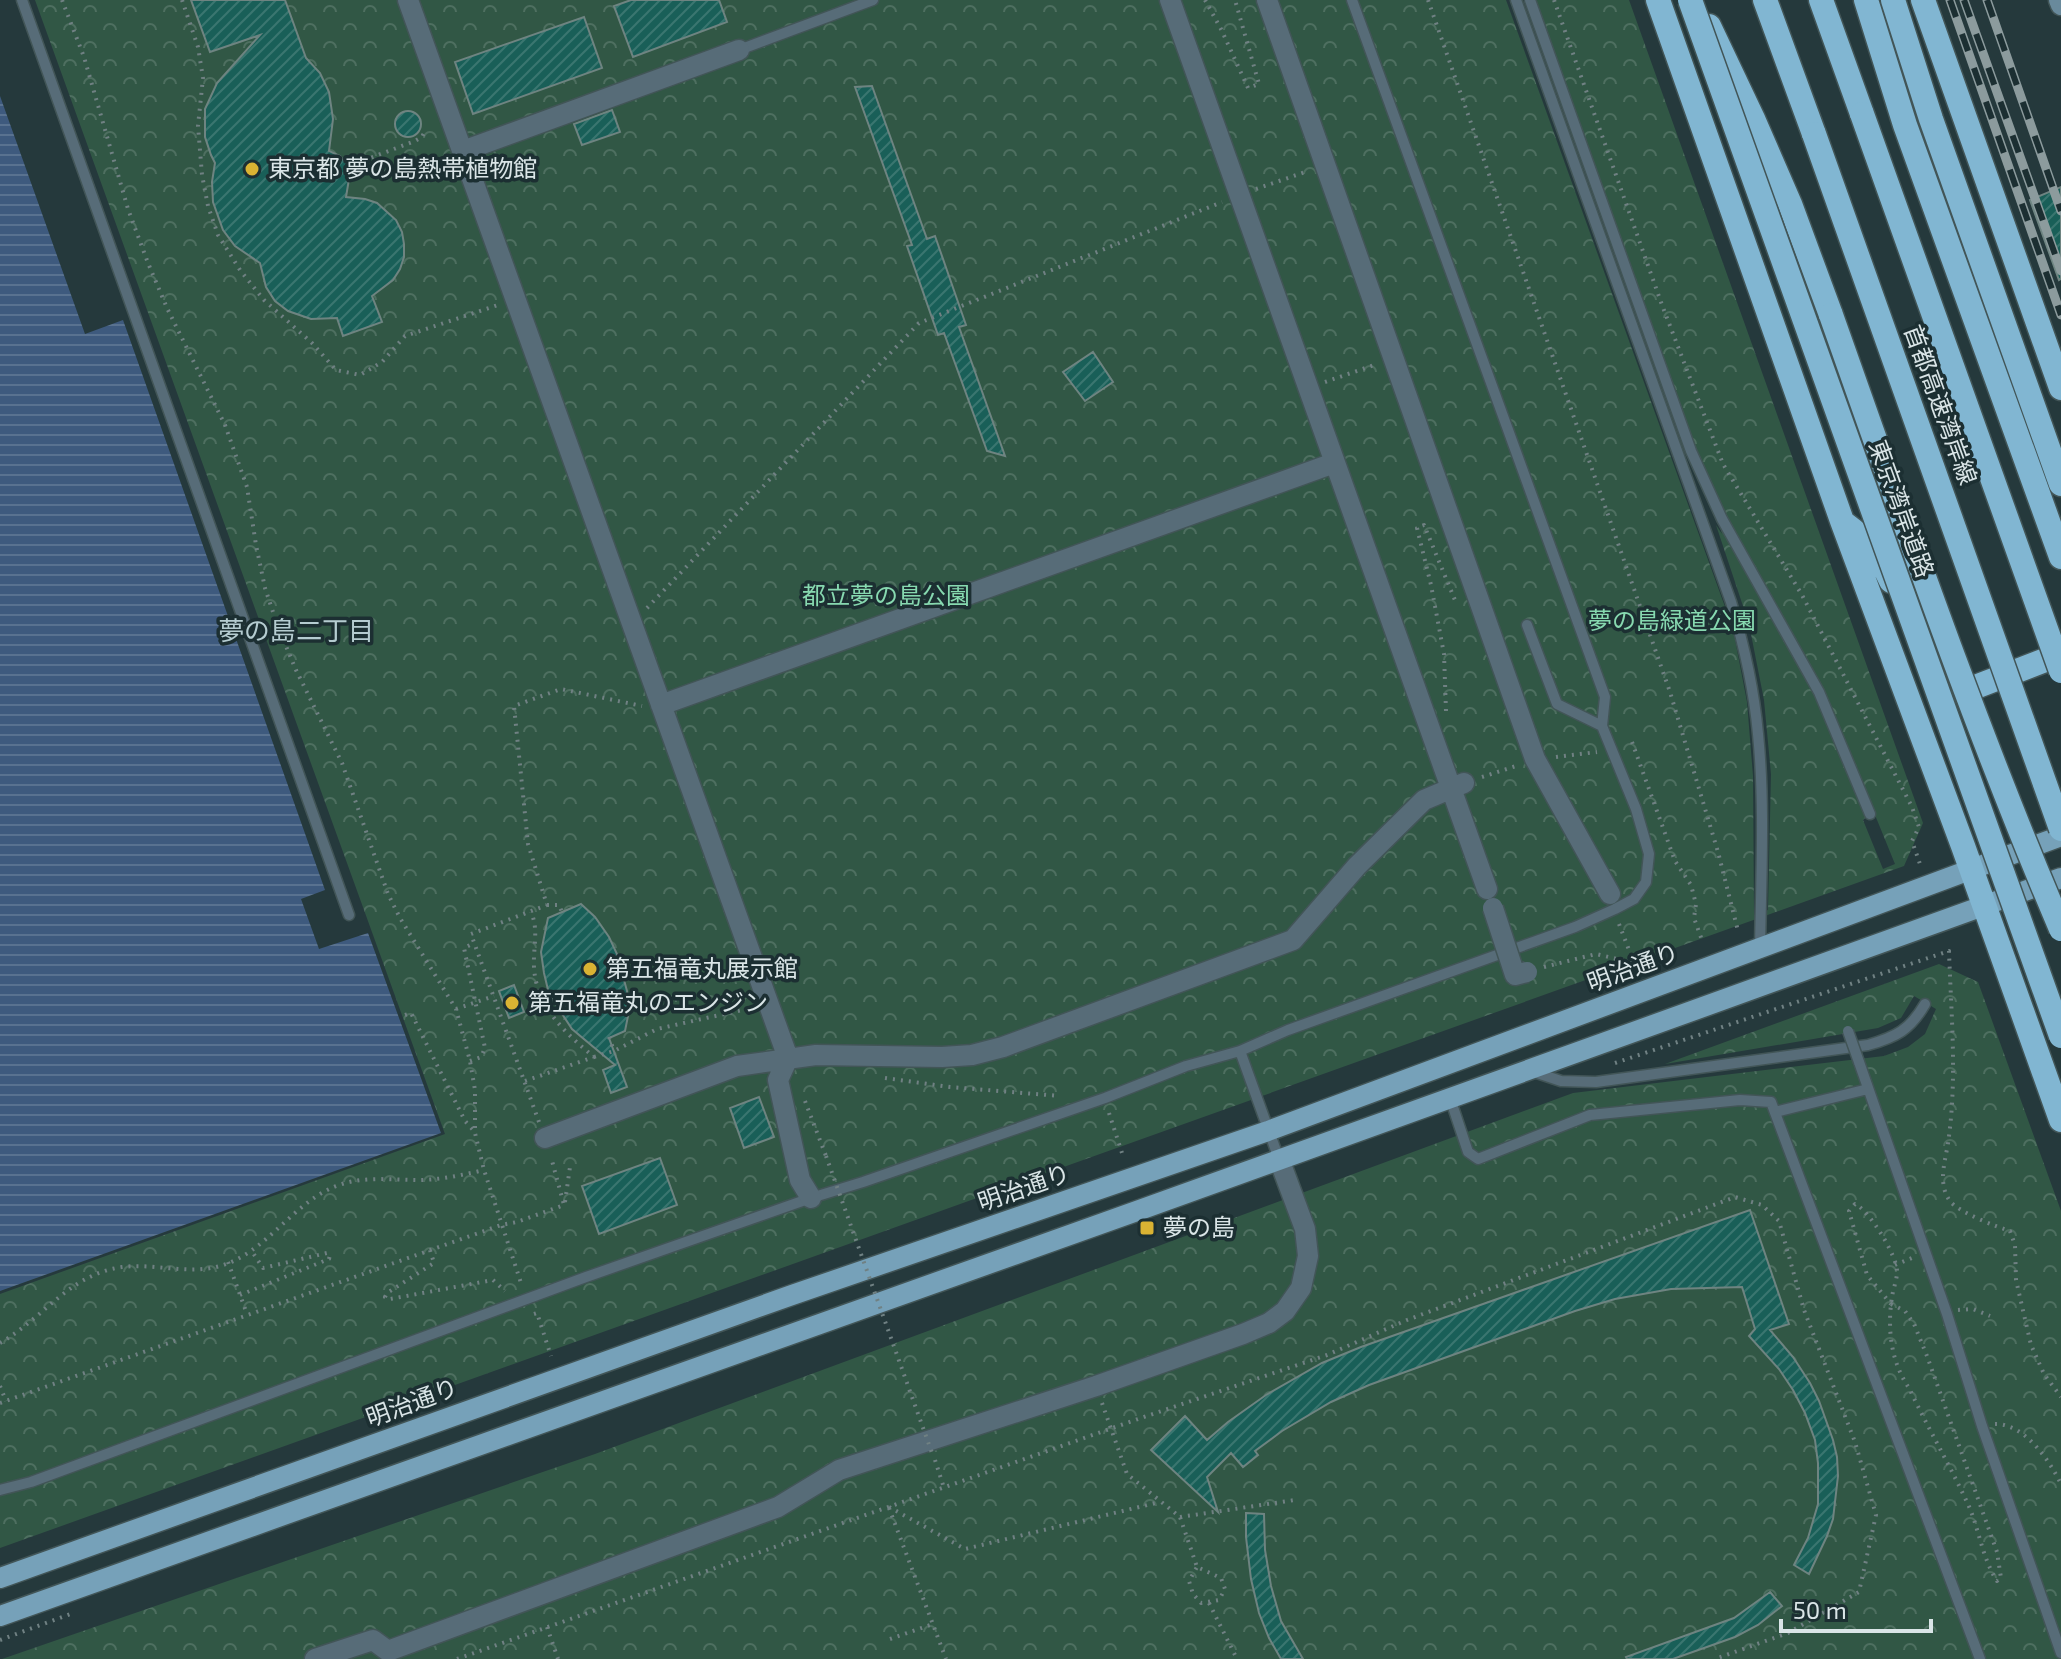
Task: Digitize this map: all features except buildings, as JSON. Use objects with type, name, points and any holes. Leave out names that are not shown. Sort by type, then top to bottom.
[{"type":"highway","points":[[1658,0],[1842,521],[2061,1120]]},
{"type":"highway","points":[[1693,0],[1760,135],[1790,204],[2017,825],[2061,929]]},
{"type":"highway","name":"東京湾岸道路","points":[[1693,0],[2061,1036]]},
{"type":"highway","name":"首都高速湾岸線","points":[[1765,0],[2061,829]]},
{"type":"highway","name":"首都高速湾岸線","points":[[1821,0],[2061,671]]},
{"type":"highway","points":[[1866,0],[1905,125],[2061,557]]},
{"type":"highway","points":[[1893,0],[1931,119],[2061,484]]},
{"type":"highway","points":[[1923,0],[2061,388]]},
{"type":"highway","points":[[1842,521],[1864,537],[1884,566],[1935,677],[1944,685],[1965,691],[2061,654]]},
{"type":"main road","name":"明治通り","points":[[0,1578],[777,1301],[1268,1131],[2061,836]]},
{"type":"main road","points":[[0,1616],[2061,878]]},
{"type":"street","points":[[408,0],[788,1058],[778,1080],[800,1180],[811,1198]]},
{"type":"street","points":[[1170,0],[1434,740],[1458,786],[1515,975],[1527,972]]},
{"type":"street","points":[[1267,0],[1394,358],[1530,761],[1610,894]]},
{"type":"street","points":[[463,151],[739,50]]},
{"type":"street","points":[[662,708],[1334,463]]},
{"type":"street","points":[[545,1138],[737,1066],[816,1055],[972,1055],[1003,1047],[1293,940],[1357,866],[1424,800],[1458,786]]},
{"type":"street","points":[[315,1659],[373,1640],[388,1651],[778,1507],[839,1470],[1096,1386],[1269,1323],[1285,1311],[1301,1288],[1308,1256],[1305,1229],[1279,1159]]},
{"type":"lane","points":[[22,0],[349,915]]},
{"type":"lane","points":[[739,50],[873,0]]},
{"type":"lane","points":[[0,1490],[31,1482],[586,1277],[1105,1098],[1186,1066],[1240,1051],[1288,1030],[1575,927],[1634,899],[1646,882],[1649,854],[1636,809],[1602,726],[1605,697],[1352,0]]},
{"type":"lane","points":[[1516,0],[1731,602],[1744,648],[1755,709],[1760,776],[1760,949]]},
{"type":"lane","points":[[1530,0],[1691,451],[1722,519],[1819,692],[1870,814]]},
{"type":"lane","points":[[1527,625],[1557,704],[1602,726]]},
{"type":"lane","points":[[1529,1071],[1561,1081],[1596,1082],[1868,1045],[1906,1030],[1925,1004]]},
{"type":"lane","points":[[1848,1031],[2061,1653]]},
{"type":"lane","points":[[1240,1051],[1279,1159]]},
{"type":"lane","points":[[1775,1112],[1868,1089]]},
{"type":"lane","points":[[1450,1098],[1468,1152],[1478,1159],[1590,1115],[1740,1100],[1771,1102],[1980,1659]]},
{"type":"path","points":[[62,0],[84,57],[128,209],[148,263],[225,425],[247,487],[262,574],[278,627],[342,763],[388,894],[456,1009],[475,1090],[475,1133],[522,1287],[507,1295],[493,1280],[390,1299],[385,1297],[434,1263],[430,1250]]},
{"type":"path","points":[[182,0],[198,47],[203,78],[198,126],[202,175],[218,235],[264,300],[312,343],[336,370],[360,375],[382,362],[405,336],[516,299]]},
{"type":"path","points":[[1205,0],[1248,88],[1259,84],[1235,0]]},
{"type":"path","points":[[1428,0],[1670,692],[1738,931]]},
{"type":"path","points":[[1554,0],[1662,305],[1723,464],[1802,595],[1912,807],[1919,827],[1912,841],[1923,873]]},
{"type":"path","points":[[349,166],[415,141],[422,137],[426,129]]},
{"type":"path","points":[[632,624],[919,323],[1240,195],[1325,165]]},
{"type":"path","points":[[1308,388],[1394,358]]},
{"type":"path","points":[[1434,740],[1447,735],[1444,654],[1417,528],[1424,525],[1459,608]]},
{"type":"path","points":[[547,905],[528,844],[514,706],[561,689],[662,708]]},
{"type":"path","points":[[1632,742],[1675,861],[1691,885],[1696,904],[1694,918],[1703,943]]},
{"type":"path","points":[[1458,786],[1530,761],[1597,752]]},
{"type":"path","points":[[562,912],[559,905],[547,905],[471,934],[545,1138],[564,1205]]},
{"type":"path","points":[[531,912],[536,923],[534,968],[545,1006],[574,1041],[594,1057]]},
{"type":"path","points":[[1527,972],[1596,954],[1635,965],[1619,924]]},
{"type":"path","points":[[470,1061],[481,1057],[485,1048],[464,948],[474,943]]},
{"type":"path","points":[[1949,951],[1954,1101],[1942,1173],[1945,1191],[1952,1204],[1989,1224],[2010,1231],[2015,1245],[2016,1280],[2031,1345],[2044,1374],[2061,1397]]},
{"type":"path","points":[[456,1009],[494,996]]},
{"type":"path","points":[[525,1081],[614,1051],[657,1029],[743,1011]]},
{"type":"path","points":[[405,1015],[411,1013],[465,1121],[475,1133]]},
{"type":"path","points":[[609,1037],[614,1051]]},
{"type":"path","points":[[884,1078],[1065,1097]]},
{"type":"path","points":[[1105,1098],[1122,1153]]},
{"type":"path","points":[[804,1100],[944,1488]]},
{"type":"path","points":[[564,1205],[570,1167]]},
{"type":"path","points":[[0,1343],[78,1282],[101,1272],[125,1267],[194,1269],[228,1262],[251,1250],[304,1206],[341,1184],[364,1180],[422,1180],[484,1170]]},
{"type":"path","points":[[457,1659],[1327,1355],[1407,1320],[1735,1197],[1762,1205],[1779,1221],[1804,1310],[1855,1442],[1876,1515],[1859,1592],[1788,1633],[1715,1659]]},
{"type":"path","points":[[1891,1304],[1867,1275],[1849,1211],[1855,1204],[1863,1208],[1871,1219],[1898,1273],[1891,1304],[1893,1354],[1900,1374],[1967,1502],[1984,1555],[1997,1581],[2001,1578],[1997,1552],[1927,1356],[1914,1324],[1905,1311],[1891,1304]]},
{"type":"path","points":[[0,1386],[3,1402],[564,1205]]},
{"type":"path","points":[[240,1295],[329,1259],[330,1255],[327,1253],[263,1268],[251,1250]]},
{"type":"path","points":[[228,1262],[247,1314]]},
{"type":"path","points":[[1947,1314],[1973,1309],[1990,1316]]},
{"type":"path","points":[[525,1317],[537,1313],[551,1356]]},
{"type":"path","points":[[1096,1386],[1127,1474],[1180,1517],[1197,1567],[1221,1578],[1225,1589],[1219,1600],[1201,1603],[1193,1594],[1189,1581],[1197,1567]]},
{"type":"path","points":[[1954,1433],[2002,1424],[2036,1445],[2061,1484]]},
{"type":"path","points":[[1180,1517],[1295,1500]]},
{"type":"path","points":[[889,1507],[965,1549],[1160,1502]]},
{"type":"path","points":[[889,1507],[946,1659]]},
{"type":"path","points":[[1209,1603],[1237,1659]]},
{"type":"path","points":[[890,1639],[933,1624]]},
{"type":"path","points":[[547,1627],[558,1659]]},
{"type":"green space","name":"都立夢の島公園","points":[[35,0],[1506,0],[1733,629],[1747,702],[1753,776],[1754,915],[1768,910],[1771,774],[1764,700],[1749,624],[1716,525],[1722,534],[1694,445],[1536,0],[1629,0],[1923,823],[1904,866],[0,1548],[0,1294],[445,1134]],"holes":[[[1873,810],[1895,864],[1883,869],[1863,820]]]},
{"type":"green space","points":[[1939,964],[1978,982],[2061,1211],[2061,1659],[2,1659],[595,1454],[1573,1093],[1884,1056],[1908,1047],[1925,1034],[1936,1009],[1914,996],[1901,1018],[1878,1028],[1665,1064]]},
{"type":"water","points":[[0,96],[85,334],[123,320],[325,890],[301,899],[319,949],[368,933],[441,1133],[0,1291]]},
{"type":"railway","points":[[1950,0],[2061,315]]},
{"type":"railway","points":[[1964,0],[2061,271]]},
{"type":"railway","points":[[1987,0],[2061,211]]},
{"type":"place","name":"東京都 夢の島熱帯植物館","points":[[252,169]]},
{"type":"place","name":"第五福竜丸展示館","points":[[590,969]]},
{"type":"place","name":"第五福竜丸のエンジン","points":[[512,1003]]},
{"type":"place","name":"夢の島","points":[[1147,1228]]},
{"type":"district","name":"夢の島二丁目","points":[[296,631]]},
{"type":"park label","name":"夢の島緑道公園","points":[[1672,621]]}]
